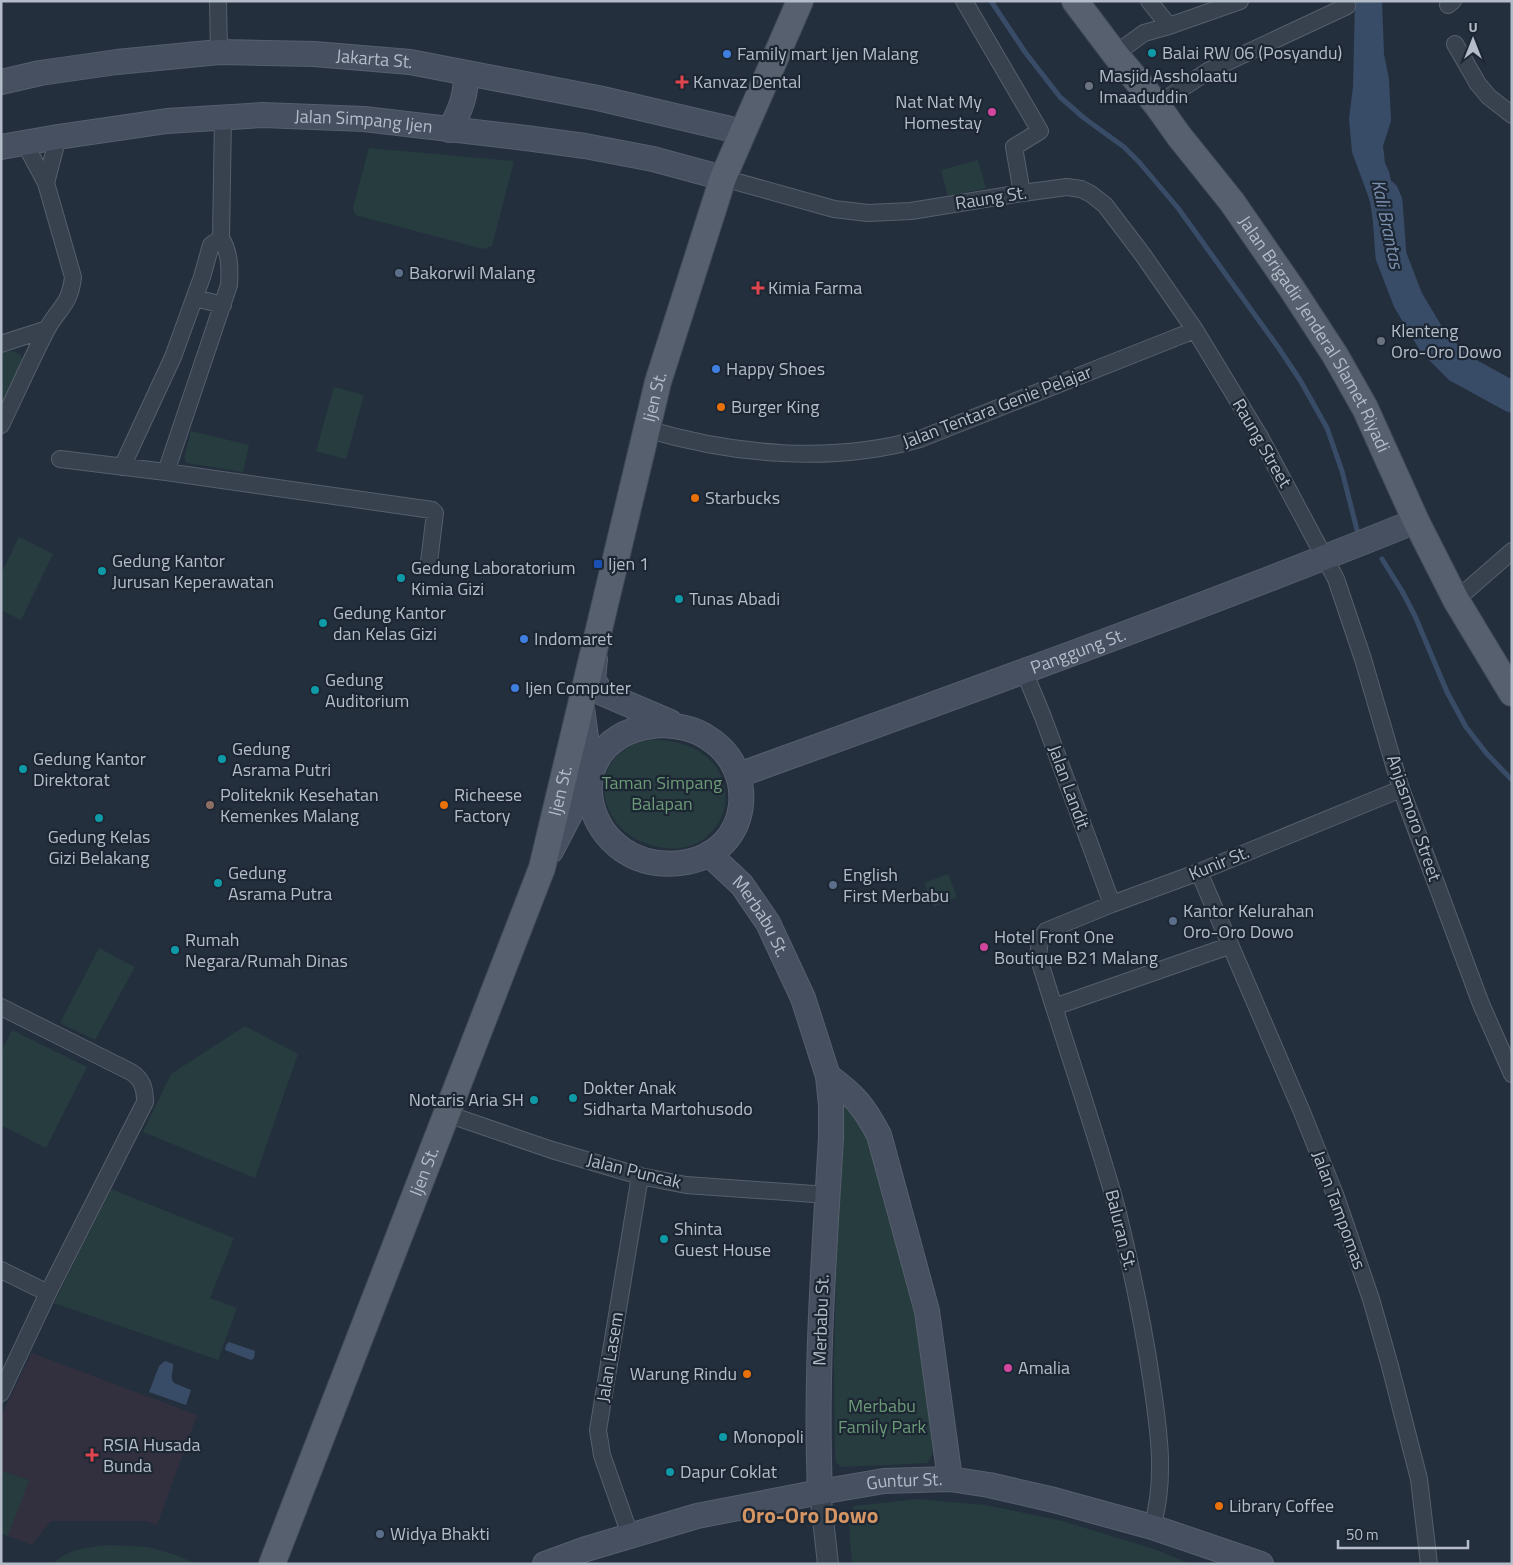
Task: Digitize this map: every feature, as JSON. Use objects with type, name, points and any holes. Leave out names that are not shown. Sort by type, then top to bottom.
[{"type":"main road","name":"Ijen St.","points":[[272,1564],[542,868],[658,382],[723,178],[800,1]]},
{"type":"main road","name":"Jalan Brigadir Jenderal Slamet Riyadi","points":[[1075,1],[1232,202],[1335,355],[1366,408],[1416,521],[1456,600],[1512,693]]},
{"type":"main road","name":"Jakarta St.","points":[[1,82],[40,73],[117,62],[219,52],[324,54],[410,62],[598,98],[743,132]]},
{"type":"main road","points":[[450,130],[463,100],[466,84],[465,73]]},
{"type":"main road","name":"Jalan Simpang Ijen","points":[[13,145],[167,121],[223,116],[263,115],[364,119],[585,146],[653,159],[723,178]]},
{"type":"main road","name":"Panggung St.","points":[[739,775],[1024,671],[1325,558],[1416,521]]},
{"type":"main road","points":[[581,702],[591,774],[590,796],[595,819],[607,838],[618,847],[645,861],[667,864],[689,862],[709,854],[719,847],[731,834],[738,820],[742,804],[739,775],[731,759],[709,738],[602,693],[593,680],[598,632]]},
{"type":"main road","points":[[542,868],[598,759],[607,746],[623,734],[646,726],[682,726]]},
{"type":"main road","name":"Merbabu St.","points":[[709,854],[742,885],[768,923],[803,998],[828,1076],[831,1105],[831,1138],[819,1346],[818,1457],[820,1492]]},
{"type":"main road","points":[[828,1076],[857,1099],[867,1112],[879,1135],[927,1311],[950,1479]]},
{"type":"main road","name":"Guntur St.","points":[[545,1564],[630,1535],[697,1516],[884,1481],[950,1479],[989,1484],[1021,1491],[1152,1527],[1261,1564]]},
{"type":"street","points":[[218,1],[219,52]]},
{"type":"street","points":[[964,1],[1040,131],[1014,147],[1022,193]]},
{"type":"street","points":[[1149,1],[1169,26]]},
{"type":"street","points":[[1115,54],[1144,33],[1240,1]]},
{"type":"street","points":[[1157,105],[1208,71],[1347,6]]},
{"type":"street","points":[[1455,44],[1478,84],[1489,97],[1512,115]]},
{"type":"street","points":[[166,472],[229,285],[229,262],[226,246],[221,238],[223,116]]},
{"type":"street","points":[[46,183],[58,137]]},
{"type":"street","points":[[1,425],[47,329],[66,303],[72,288],[73,277],[46,183],[13,145]]},
{"type":"street","name":"Raung St.","points":[[723,178],[834,209],[868,213],[911,211],[1067,187],[1081,189],[1105,205],[1143,255],[1195,330]]},
{"type":"street","points":[[122,467],[173,357],[195,298],[211,245],[221,238]]},
{"type":"street","points":[[195,298],[223,304]]},
{"type":"street","points":[[1,344],[47,329]]},
{"type":"street","name":"Jalan Tentara Genie Pelajar","points":[[646,430],[727,448],[782,454],[852,452],[897,446],[920,439],[1195,330]]},
{"type":"street","name":"Raung Street","points":[[1195,330],[1260,437],[1325,558]]},
{"type":"street","points":[[60,459],[166,472],[432,510],[435,513],[429,562]]},
{"type":"street","points":[[1456,600],[1512,551]]},
{"type":"street","name":"Anjasmoro Street","points":[[1325,558],[1336,579],[1363,659],[1402,789],[1481,1004],[1512,1074]]},
{"type":"street","name":"Jalan Landit","points":[[1024,671],[1043,717],[1112,904]]},
{"type":"street","name":"Kunir St.","points":[[1040,940],[1046,931],[1199,872],[1402,789]]},
{"type":"street","name":"Jalan Tampomas","points":[[1199,872],[1336,1196],[1372,1299],[1419,1478],[1429,1564]]},
{"type":"street","name":"Baluran St.","points":[[1040,940],[1038,956],[1113,1192],[1146,1340],[1160,1464],[1158,1510],[1152,1527]]},
{"type":"street","points":[[1054,1007],[1229,946]]},
{"type":"street","points":[[1,1007],[131,1072],[143,1084],[145,1092],[145,1102],[48,1293],[1,1393]]},
{"type":"street","name":"Jalan Puncak","points":[[447,1114],[552,1150],[640,1176],[686,1184],[828,1195]]},
{"type":"street","name":"Jalan Lasem","points":[[630,1535],[602,1455],[598,1430],[640,1176]]},
{"type":"street","points":[[1,1270],[48,1293]]},
{"type":"street","name":"Merbabu St.","points":[[820,1492],[828,1564]]},
{"type":"shaded area","name":"RSIA Husada Bunda","points":[[32,1353],[197,1415],[157,1525],[146,1521],[51,1521],[32,1545],[8,1536],[28,1480],[1,1471],[1,1416]]},
{"type":"green space","points":[[369,148],[514,161],[492,246],[483,249],[355,215],[353,208]]},
{"type":"green space","points":[[978,160],[986,188],[949,196],[941,170]]},
{"type":"green space","points":[[14,351],[22,356],[23,364],[1,410],[1,352]]},
{"type":"green space","points":[[334,387],[364,395],[346,459],[316,451]]},
{"type":"green space","points":[[191,431],[249,445],[243,472],[187,463],[184,458]]},
{"type":"green space","points":[[19,537],[53,554],[21,620],[1,610],[1,574]]},
{"type":"green space","name":"Taman Simpang Balapan","points":[[652,740],[677,742],[689,746],[709,759],[717,768],[722,778],[725,791],[725,807],[722,817],[710,833],[696,844],[675,848],[651,845],[631,836],[616,822],[607,806],[604,789],[607,772],[616,757],[631,746]]},
{"type":"green space","points":[[948,874],[957,897],[934,907],[924,883]]},
{"type":"green space","points":[[99,948],[135,967],[95,1040],[60,1023]]},
{"type":"green space","points":[[245,1026],[298,1054],[255,1178],[143,1132],[171,1074]]},
{"type":"green space","points":[[12,1030],[87,1067],[46,1148],[1,1125],[1,1052]]},
{"type":"green space","name":"Merbabu Family Park","points":[[844,1099],[870,1133],[919,1316],[933,1452],[928,1463],[843,1467],[837,1464],[835,1457],[834,1363],[840,1101]]},
{"type":"green space","points":[[111,1189],[234,1238],[210,1298],[237,1308],[218,1360],[54,1303]]},
{"type":"green space","points":[[1,1471],[29,1480],[8,1536],[1,1533]]},
{"type":"green space","points":[[917,1499],[986,1505],[1062,1521],[1154,1549],[1191,1564],[852,1564],[848,1513],[855,1506]]},
{"type":"green space","points":[[108,1545],[149,1547],[197,1564],[54,1564],[71,1552]]},
{"type":"water","points":[[1355,1],[1382,1],[1384,54],[1389,79],[1391,121],[1383,146],[1385,163],[1389,172],[1403,231],[1376,241],[1370,201],[1352,152],[1349,119],[1353,87]]},
{"type":"water","points":[[229,1342],[255,1351],[254,1358],[251,1360],[225,1350]]},
{"type":"water","points":[[165,1361],[173,1364],[172,1376],[174,1383],[191,1390],[186,1405],[149,1392],[159,1366]]},
{"type":"waterway","points":[[991,1],[1025,52],[1060,97],[1084,118],[1124,147],[1178,208],[1278,347],[1300,380],[1327,428],[1342,471],[1357,530]]},
{"type":"waterway","name":"Kali Brantas","points":[[1384,195],[1387,202],[1391,256],[1408,300],[1433,342],[1459,368],[1512,397]]},
{"type":"waterway","points":[[1382,559],[1415,616],[1447,692],[1466,727],[1487,754],[1512,780]]},
{"type":"place","name":"Balai RW 06 (Posyandu)","points":[[1152,53]]},
{"type":"place","name":"Family mart Ijen Malang","points":[[727,54]]},
{"type":"place","name":"Kanvaz Dental","points":[[682,82]]},
{"type":"place","name":"Masjid Assholaatu Imaaduddin","points":[[1089,86]]},
{"type":"place","name":"Nat Nat My Homestay","points":[[992,112]]},
{"type":"place","name":"Bakorwil Malang","points":[[399,273]]},
{"type":"place","name":"Kimia Farma","points":[[758,288]]},
{"type":"place","name":"Klenteng Oro-Oro Dowo","points":[[1381,341]]},
{"type":"place","name":"Happy Shoes","points":[[716,369]]},
{"type":"place","name":"Burger King","points":[[721,407]]},
{"type":"place","name":"Starbucks","points":[[695,498]]},
{"type":"place","name":"Ijen 1","points":[[598,564]]},
{"type":"place","name":"Gedung Kantor Jurusan Keperawatan","points":[[102,571]]},
{"type":"place","name":"Gedung Laboratorium Kimia Gizi","points":[[401,578]]},
{"type":"place","name":"Tunas Abadi","points":[[679,599]]},
{"type":"place","name":"Gedung Kantor dan Kelas Gizi","points":[[323,623]]},
{"type":"place","name":"Indomaret","points":[[524,639]]},
{"type":"place","name":"Ijen Computer","points":[[515,688]]},
{"type":"place","name":"Gedung Auditorium","points":[[315,690]]},
{"type":"place","name":"Gedung Asrama Putri","points":[[222,759]]},
{"type":"place","name":"Gedung Kantor Direktorat","points":[[23,769]]},
{"type":"place","name":"Politeknik Kesehatan Kemenkes Malang","points":[[210,805]]},
{"type":"place","name":"Richeese Factory","points":[[444,805]]},
{"type":"place","name":"Gedung Kelas Gizi Belakang","points":[[99,818]]},
{"type":"place","name":"Gedung Asrama Putra","points":[[218,883]]},
{"type":"place","name":"English First Merbabu","points":[[833,885]]},
{"type":"place","name":"Kantor Kelurahan Oro-Oro Dowo","points":[[1173,921]]},
{"type":"place","name":"Hotel Front One Boutique B21 Malang","points":[[984,947]]},
{"type":"place","name":"Rumah Negara/Rumah Dinas","points":[[175,950]]},
{"type":"place","name":"Dokter Anak Sidharta Martohusodo","points":[[573,1098]]},
{"type":"place","name":"Notaris Aria SH","points":[[534,1100]]},
{"type":"place","name":"Shinta Guest House","points":[[664,1239]]},
{"type":"place","name":"Amalia","points":[[1008,1368]]},
{"type":"place","name":"Warung Rindu","points":[[747,1374]]},
{"type":"place","name":"Monopoli","points":[[723,1437]]},
{"type":"place","name":"RSIA Husada Bunda","points":[[92,1455]]},
{"type":"place","name":"Dapur Coklat","points":[[670,1472]]},
{"type":"place","name":"Library Coffee","points":[[1219,1506]]},
{"type":"place","name":"Widya Bhakti","points":[[380,1534]]},
{"type":"district","name":"Oro-Oro Dowo","points":[[810,1515]]}]
